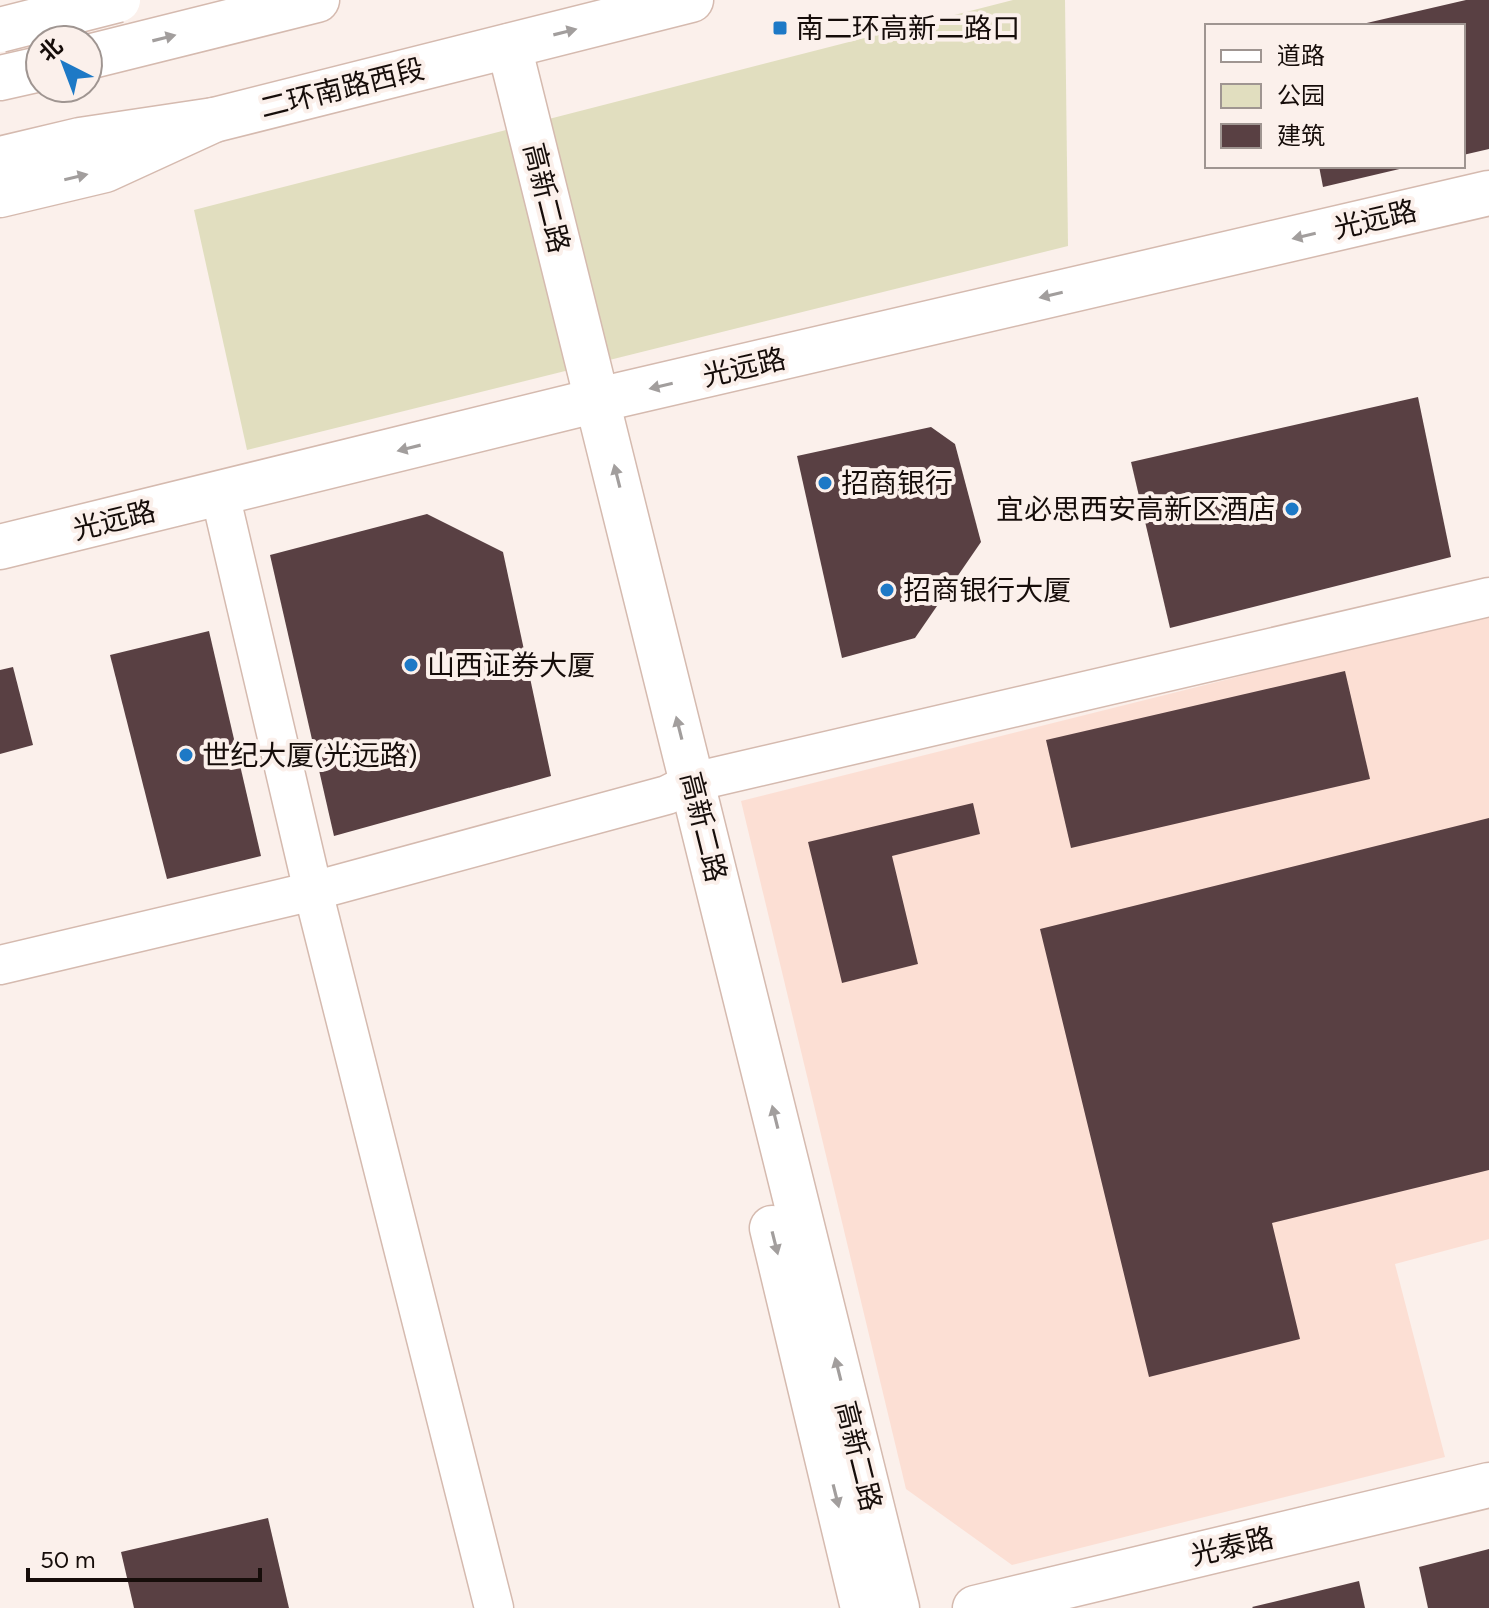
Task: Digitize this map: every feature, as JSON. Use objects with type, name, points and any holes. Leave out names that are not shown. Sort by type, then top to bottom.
[{"type":"main road","points":[[0,30],[118,0]]},
{"type":"main road","points":[[104,53],[317,0]]},
{"type":"main road","name":"二环南路西段","points":[[0,195],[105,170],[214,120],[691,0]]},
{"type":"main road","name":"高新二路","points":[[495,50],[680,788],[897,1608]]},
{"type":"main road","points":[[0,78],[24,73]]},
{"type":"main road","points":[[0,159],[80,140],[214,120]]},
{"type":"main road","name":"光远路","points":[[0,547],[583,404],[1489,193]]},
{"type":"main road","name":"高新二路","points":[[680,788],[863,1608]]},
{"type":"main road","name":"光泰路","points":[[975,1608],[1489,1485]]},
{"type":"street","points":[[220,494],[313,891],[494,1608]]},
{"type":"street","points":[[0,965],[313,891],[680,788],[1489,597]]},
{"type":"shaded area","points":[[1489,614],[1489,1239],[1395,1264],[1445,1457],[1012,1565],[906,1489],[741,801]]},
{"type":"green space","points":[[1013,0],[1065,0],[1068,246],[247,450],[194,210]]},
{"type":"building","points":[[1466,0],[1489,0],[1489,149],[1465,155],[1465,24],[1362,24]]},
{"type":"building","points":[[1319,168],[1404,168],[1323,187]]},
{"type":"building","name":"宜必思西安高新区酒店","points":[[1418,397],[1451,557],[1170,628],[1131,462]]},
{"type":"building","name":"招商银行大厦","points":[[931,427],[955,444],[981,542],[915,638],[842,658],[797,456]]},
{"type":"building","name":"山西证券大厦","points":[[427,514],[503,552],[551,776],[334,836],[270,555]]},
{"type":"building","name":"世纪大厦(光远路)","points":[[209,631],[261,856],[167,879],[110,655]]},
{"type":"building","points":[[13,667],[33,745],[0,754],[0,670]]},
{"type":"building","points":[[1345,671],[1370,779],[1071,848],[1046,740]]},
{"type":"building","points":[[973,803],[980,834],[892,856],[918,964],[842,983],[808,842]]},
{"type":"building","points":[[1489,818],[1489,1170],[1272,1223],[1300,1339],[1149,1377],[1040,929]]},
{"type":"building","points":[[268,1518],[289,1608],[134,1608],[121,1552]]},
{"type":"building","points":[[1489,1549],[1489,1608],[1428,1608],[1419,1567]]},
{"type":"building","points":[[1359,1581],[1365,1608],[1252,1607]]},
{"type":"place","name":"南二环高新二路口","points":[[780,28]]},
{"type":"place","name":"招商银行","points":[[825,483]]},
{"type":"place","name":"宜必思西安高新区酒店","points":[[1292,509]]},
{"type":"place","name":"招商银行大厦","points":[[887,590]]},
{"type":"place","name":"山西证券大厦","points":[[411,665]]},
{"type":"place","name":"世纪大厦(光远路)","points":[[186,755]]}]
